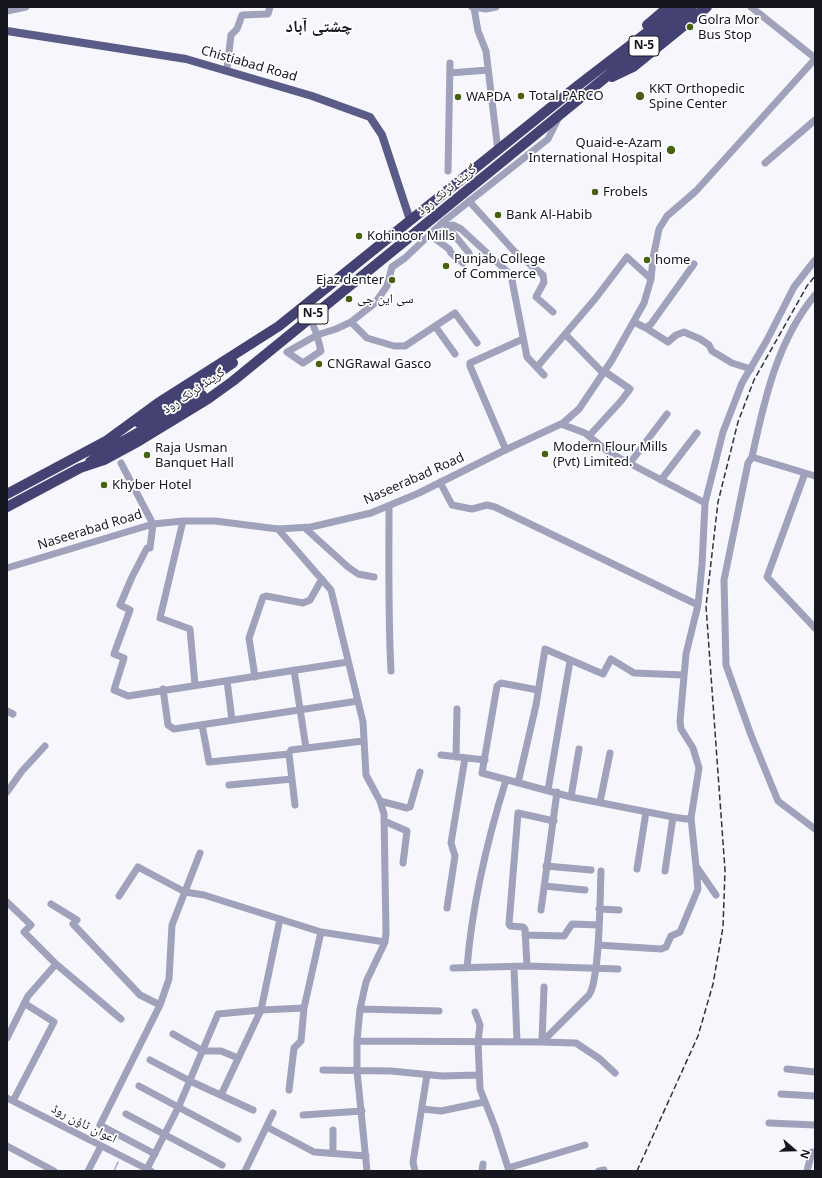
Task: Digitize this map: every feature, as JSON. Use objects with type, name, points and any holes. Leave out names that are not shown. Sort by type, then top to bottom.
[{"type":"highway","points":[[596,72],[668,7]]},
{"type":"highway","name":"گرینڈ ٹرنک روڈ","points":[[7,494],[106,441],[158,403],[279,326],[596,72],[680,7]]},
{"type":"highway","name":"گرینڈ ٹرنک روڈ","points":[[7,507],[80,468],[104,460],[139,441],[208,399],[233,381],[692,7]]},
{"type":"highway","points":[[596,85],[633,67],[706,7]]},
{"type":"highway","points":[[276,345],[193,401],[189,400],[189,394],[232,364],[279,326]]},
{"type":"highway","points":[[80,468],[100,454],[185,406],[186,401],[181,399],[106,441]]},
{"type":"main road","name":"Chistiabad Road","points":[[7,31],[166,55],[227,69],[312,96],[370,118],[382,134],[410,220]]},
{"type":"street","points":[[7,11],[26,7]]},
{"type":"street","points":[[227,69],[231,35],[237,29],[242,14],[268,14],[270,7]]},
{"type":"street","points":[[496,7],[486,9],[473,7],[478,31],[486,51],[498,151]]},
{"type":"street","points":[[751,7],[815,58]]},
{"type":"street","name":"Naseerabad Road","points":[[7,568],[153,524],[183,521],[215,522],[278,530],[305,528],[371,513],[389,506],[561,424],[579,409],[604,372],[644,303],[651,279],[653,258],[659,229],[667,216],[690,196],[815,58]]},
{"type":"street","points":[[448,171],[450,63]]},
{"type":"street","points":[[450,73],[488,70]]},
{"type":"street","points":[[310,317],[317,335],[321,351],[303,363],[287,352],[317,335],[351,322],[375,303],[387,286],[392,267],[405,258],[430,234],[445,224],[469,201],[548,139],[561,114]]},
{"type":"street","points":[[765,163],[815,120]]},
{"type":"street","points":[[469,201],[515,252],[543,275],[544,282],[536,297],[553,312]]},
{"type":"street","points":[[445,224],[469,253]]},
{"type":"street","points":[[445,224],[453,225],[461,229],[511,275],[527,357],[544,375]]},
{"type":"street","points":[[430,234],[449,249],[450,253],[463,263]]},
{"type":"street","points":[[449,249],[460,242]]},
{"type":"street","points":[[537,367],[566,335],[627,257],[651,279]]},
{"type":"street","points":[[598,945],[660,949],[666,947],[671,936],[680,932],[698,889],[692,818],[699,768],[693,748],[681,729],[680,709],[686,654],[698,605],[702,565],[705,502],[723,432],[742,383],[751,370],[794,287],[815,260]]},
{"type":"street","points":[[646,328],[694,264]]},
{"type":"street","points":[[815,295],[807,305],[784,347],[766,392],[752,457],[748,463],[724,580],[726,665],[751,735],[778,801],[815,829]]},
{"type":"street","points":[[351,322],[367,338],[394,346],[405,346],[455,313],[477,343]]},
{"type":"street","points":[[634,322],[668,342],[676,335],[684,332],[700,339],[709,345],[712,351],[732,363],[751,370]]},
{"type":"street","points":[[435,326],[455,354]]},
{"type":"street","points":[[566,335],[604,372],[630,389],[589,436]]},
{"type":"street","points":[[506,450],[470,363],[523,339]]},
{"type":"street","points":[[630,463],[668,414]]},
{"type":"street","points":[[561,424],[589,436],[610,453],[705,502]]},
{"type":"street","points":[[661,480],[697,433]]},
{"type":"street","points":[[752,457],[815,476]]},
{"type":"street","points":[[121,463],[153,524],[150,548],[147,548],[120,605],[130,610],[114,654],[124,658],[114,690],[128,696],[163,689],[255,677],[348,662]]},
{"type":"street","points":[[805,473],[767,577],[815,628]]},
{"type":"street","points":[[440,482],[452,505],[472,509],[487,505],[495,507],[698,605]]},
{"type":"street","points":[[389,506],[390,577],[388,618],[391,670]]},
{"type":"street","points":[[183,521],[160,618],[190,629],[195,685]]},
{"type":"street","points":[[305,528],[348,567],[358,574],[374,577]]},
{"type":"street","points":[[278,530],[322,579],[333,595],[335,612],[363,722],[366,775],[380,801],[384,820],[385,942],[366,982],[360,1009],[357,1042],[357,1071],[367,1171]]},
{"type":"street","points":[[255,677],[249,638],[263,598],[266,596],[303,603],[310,600],[322,579]]},
{"type":"street","points":[[518,783],[546,649],[570,661],[603,674],[611,659],[634,673],[684,675]]},
{"type":"street","points":[[548,790],[570,661]]},
{"type":"street","points":[[294,670],[306,748]]},
{"type":"street","points":[[227,681],[232,720]]},
{"type":"street","points":[[538,690],[502,683],[497,686],[482,773],[571,796],[646,812],[686,819],[692,818]]},
{"type":"street","points":[[163,689],[168,725],[170,728],[174,729],[358,701]]},
{"type":"street","points":[[456,757],[457,709]]},
{"type":"street","points":[[202,725],[209,762],[289,754],[291,750],[363,741]]},
{"type":"street","points":[[7,792],[22,771],[45,746]]},
{"type":"street","points":[[571,796],[579,749]]},
{"type":"street","points":[[600,802],[610,753]]},
{"type":"street","points":[[289,754],[296,805]]},
{"type":"street","points":[[441,756],[485,760]]},
{"type":"street","points":[[447,908],[455,856],[451,843],[464,758]]},
{"type":"street","points":[[380,801],[407,808],[410,807],[420,772]]},
{"type":"street","points":[[229,785],[292,778]]},
{"type":"street","points":[[467,968],[469,941],[492,827],[506,780]]},
{"type":"street","points":[[541,910],[557,792]]},
{"type":"street","points":[[637,869],[646,812]]},
{"type":"street","points":[[527,966],[525,929],[523,927],[510,926],[509,924],[518,813],[554,821]]},
{"type":"street","points":[[665,871],[674,817]]},
{"type":"street","points":[[384,820],[407,831],[403,863]]},
{"type":"street","points":[[155,1154],[100,1125],[160,1005],[169,979],[172,925],[200,853]]},
{"type":"street","points":[[546,866],[590,870]]},
{"type":"street","points":[[696,866],[716,895]]},
{"type":"street","points":[[119,896],[138,867],[185,892],[204,895],[321,932],[385,942]]},
{"type":"street","points":[[542,1042],[592,992],[598,945],[602,871]]},
{"type":"street","points":[[544,886],[585,890]]},
{"type":"street","points":[[7,902],[31,925],[24,932],[56,964],[121,1019]]},
{"type":"street","points":[[51,904],[77,920],[73,924],[140,995],[160,1005]]},
{"type":"street","points":[[599,909],[619,910]]},
{"type":"street","points":[[221,1095],[261,1010],[280,919]]},
{"type":"street","points":[[525,935],[564,936],[572,924],[599,925]]},
{"type":"street","points":[[288,1090],[294,1048],[301,1041],[304,1008],[321,932]]},
{"type":"street","points":[[7,1038],[24,1003],[56,964]]},
{"type":"street","points":[[454,968],[514,968],[527,966],[618,969]]},
{"type":"street","points":[[514,968],[517,1041]]},
{"type":"street","points":[[542,1042],[544,987]]},
{"type":"street","points":[[10,1099],[54,1022],[24,1003]]},
{"type":"street","points":[[149,1170],[155,1154],[179,1106],[218,1014],[304,1008]]},
{"type":"street","points":[[360,1009],[439,1011]]},
{"type":"street","points":[[475,1012],[480,1025],[478,1042],[478,1075],[484,1102],[495,1127],[509,1170],[585,1145]]},
{"type":"street","points":[[173,1034],[203,1051],[221,1051],[238,1058]]},
{"type":"street","points":[[357,1042],[576,1042],[600,1059],[615,1073]]},
{"type":"street","points":[[150,1060],[190,1081],[252,1110]]},
{"type":"street","points":[[786,1069],[815,1072]]},
{"type":"street","points":[[323,1070],[390,1071],[427,1075],[478,1075]]},
{"type":"street","points":[[415,1171],[413,1162],[423,1108],[427,1075]]},
{"type":"street","points":[[139,1086],[179,1106],[238,1139]]},
{"type":"street","points":[[781,1094],[815,1096]]},
{"type":"street","name":"اعوان ٹاؤن روڈ","points":[[10,1099],[149,1170]]},
{"type":"street","points":[[423,1108],[441,1111],[484,1102]]},
{"type":"street","points":[[303,1115],[362,1111]]},
{"type":"street","points":[[245,1171],[273,1113]]},
{"type":"street","points":[[126,1114],[222,1165]]},
{"type":"street","points":[[770,1123],[815,1125]]},
{"type":"street","points":[[267,1127],[314,1152],[366,1156]]},
{"type":"street","points":[[333,1130],[333,1153]]},
{"type":"street","points":[[7,1146],[54,1171]]},
{"type":"street","points":[[88,1171],[101,1146]]},
{"type":"street","points":[[807,1171],[812,1152]]},
{"type":"waterway","points":[[114,1171],[118,1162]]},
{"type":"railway","points":[[637,1171],[698,1036],[713,984],[723,927],[725,870],[706,606],[718,502],[738,422],[754,380],[807,286],[815,276]]},
{"type":"place","name":"Golra Mor Bus Stop","points":[[690,27]]},
{"type":"place","name":"Total PARCO","points":[[521,96]]},
{"type":"place","name":"KKT Orthopedic Spine Center","points":[[640,96]]},
{"type":"place","name":"WAPDA","points":[[458,97]]},
{"type":"place","name":"Quaid-e-Azam International Hospital","points":[[671,150]]},
{"type":"place","name":"Frobels","points":[[595,192]]},
{"type":"place","name":"Bank Al-Habib","points":[[498,215]]},
{"type":"place","name":"Kohinoor Mills","points":[[359,236]]},
{"type":"place","name":"home","points":[[647,260]]},
{"type":"place","name":"Punjab College of Commerce","points":[[446,266]]},
{"type":"place","name":"Ejaz denter","points":[[392,280]]},
{"type":"place","name":"سی این جی","points":[[349,299]]},
{"type":"place","name":"CNGRawal Gasco","points":[[319,364]]},
{"type":"place","name":"Modern Flour Mills (Pvt) Limited.","points":[[545,454]]},
{"type":"place","name":"Raja Usman Banquet Hall","points":[[147,455]]},
{"type":"place","name":"Khyber Hotel","points":[[104,485]]},
{"type":"district","name":"چشتی آباد","points":[[319,27]]}]
